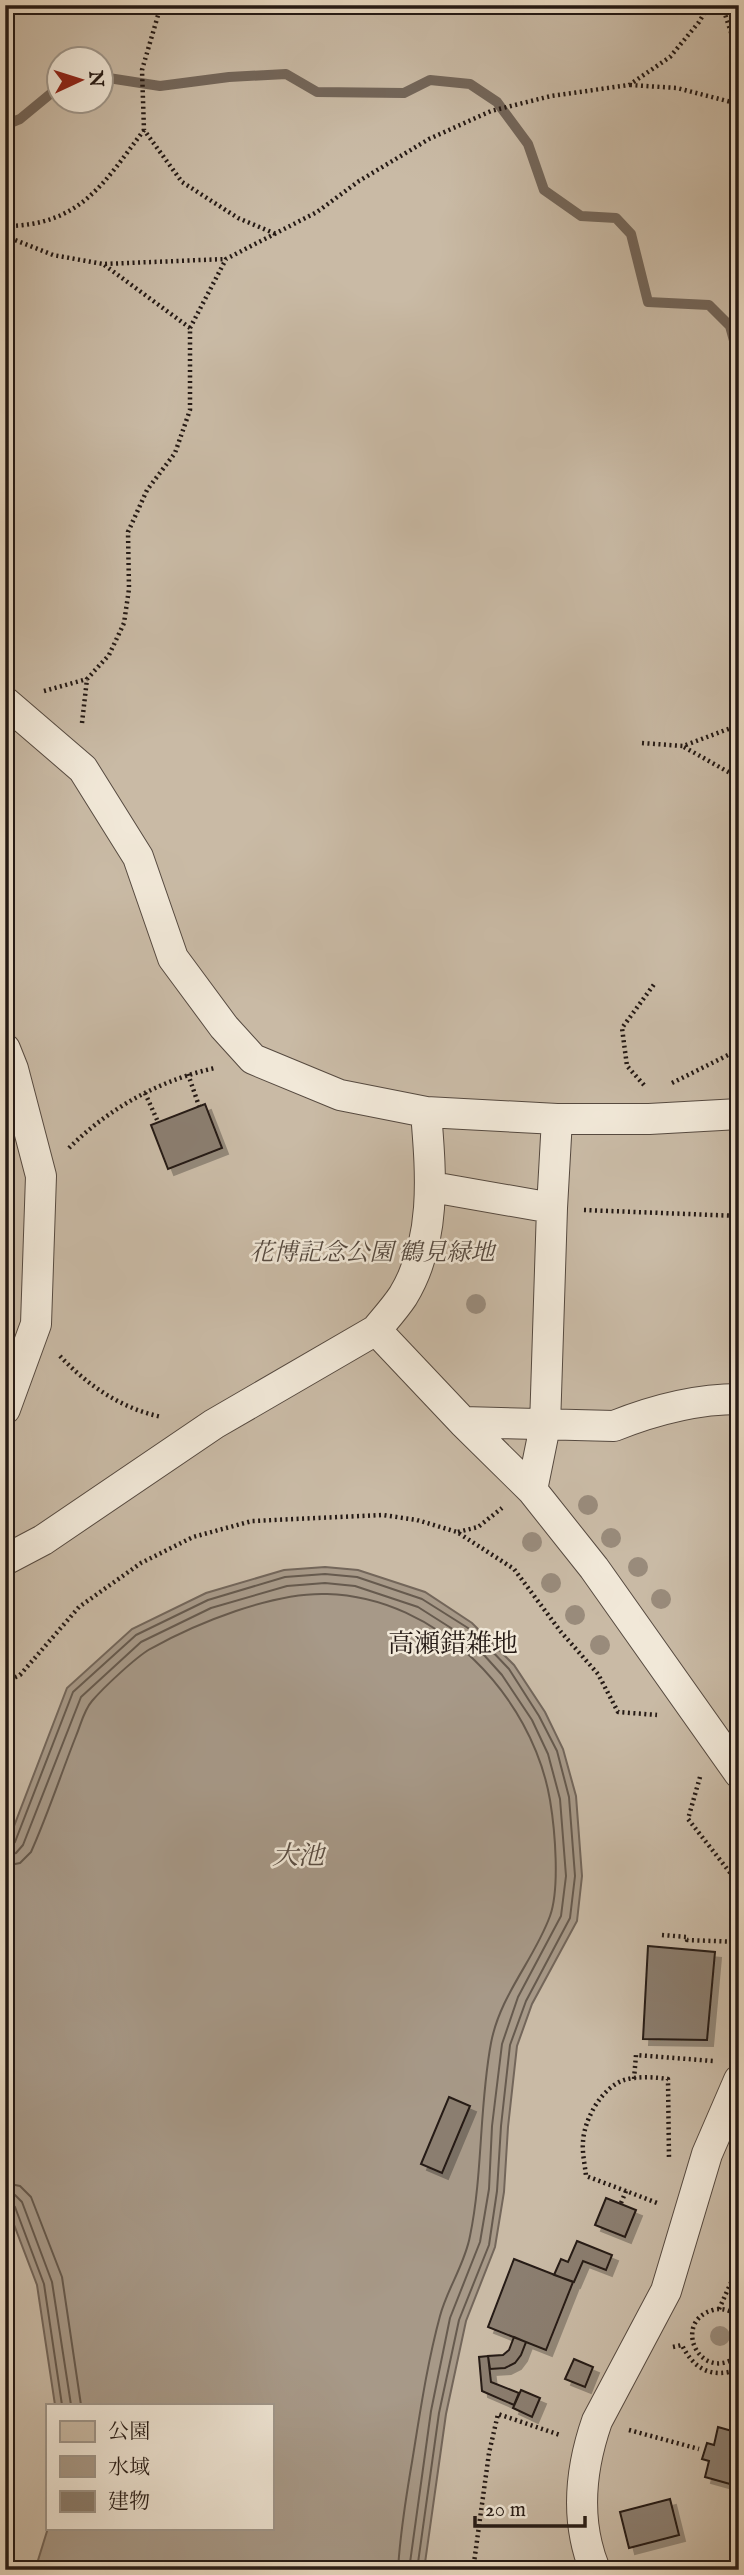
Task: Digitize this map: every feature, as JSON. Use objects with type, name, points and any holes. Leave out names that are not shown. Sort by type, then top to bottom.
[{"type":"street","points":[[5,702],[83,769],[138,857],[173,958],[224,1027],[254,1059],[340,1095],[426,1112],[557,1119],[649,1119],[739,1114]]},
{"type":"street","points":[[5,1049],[13,1069],[41,1176],[36,1324],[5,1409]]},
{"type":"street","points":[[5,1560],[43,1539],[215,1424],[376,1330],[403,1295],[423,1252],[432,1187],[426,1112]]},
{"type":"street","points":[[532,1490],[545,1426],[557,1119]]},
{"type":"street","points":[[432,1187],[552,1208]]},
{"type":"street","points":[[376,1330],[532,1490],[594,1568],[739,1773]]},
{"type":"street","points":[[463,1422],[614,1426],[685,1404],[739,1399]]},
{"type":"street","points":[[595,2570],[586,2548],[582,2519],[582,2473],[597,2421],[666,2291],[707,2154],[739,2080]]},
{"type":"path","points":[[161,5],[142,70],[144,130],[182,182],[239,218],[276,234]]},
{"type":"path","points":[[629,85],[670,57],[699,22],[709,5]]},
{"type":"path","points":[[722,5],[739,57]]},
{"type":"path","points":[[5,236],[53,256],[103,264],[226,260],[317,212],[359,181],[429,139],[491,111],[551,96],[629,85],[677,88],[739,104]]},
{"type":"path","points":[[5,226],[22,226],[69,213],[104,185],[144,130]]},
{"type":"path","points":[[83,769],[80,735],[87,679],[109,655],[124,623],[129,589],[128,533],[147,490],[175,453],[190,410],[190,328],[226,260]]},
{"type":"path","points":[[103,264],[190,328]]},
{"type":"path","points":[[642,743],[683,746],[739,725]]},
{"type":"path","points":[[683,746],[739,778]]},
{"type":"path","points":[[651,1093],[628,1066],[622,1028],[655,983]]},
{"type":"path","points":[[663,1087],[739,1047]]},
{"type":"path","points":[[41,1176],[76,1141],[124,1102],[188,1074],[254,1059]]},
{"type":"path","points":[[188,1074],[199,1106]]},
{"type":"path","points":[[145,1093],[158,1122]]},
{"type":"path","points":[[552,1208],[641,1214],[739,1216]]},
{"type":"path","points":[[36,1324],[54,1349],[98,1390],[126,1405],[164,1418]]},
{"type":"path","points":[[457,1532],[478,1527],[508,1503],[532,1490]]},
{"type":"path","points":[[5,1682],[20,1675],[79,1607],[141,1563],[192,1537],[252,1521],[383,1515],[416,1520],[457,1532],[514,1569],[561,1632],[598,1674],[618,1712],[701,1718]]},
{"type":"path","points":[[720,1744],[705,1760],[688,1819],[739,1884]]},
{"type":"path","points":[[662,1935],[687,1937],[687,1940],[739,1942]]},
{"type":"path","points":[[634,2079],[636,2055],[716,2061]]},
{"type":"path","points":[[639,2196],[586,2176],[582,2144],[584,2128],[603,2097],[624,2080],[654,2077],[668,2079],[668,2152],[672,2176],[698,2186]]},
{"type":"path","points":[[621,2203],[626,2191]]},
{"type":"path","points":[[719,2309],[739,2265]]},
{"type":"path","points":[[739,2317],[730,2311],[719,2309],[697,2316],[690,2330],[697,2353],[707,2361],[725,2363],[739,2355]]},
{"type":"path","points":[[634,2354],[682,2345],[691,2361],[705,2371],[721,2374],[739,2369]]},
{"type":"path","points":[[473,2570],[489,2453],[498,2414],[571,2438]]},
{"type":"path","points":[[631,2430],[699,2449]]},
{"type":"green space","name":"花博記念公園 鶴見緑地","points":[[5,5],[739,5],[739,2570],[5,2570]]},
{"type":"water","name":"大池","points":[[325,1567],[358,1570],[425,1592],[472,1623],[514,1665],[545,1712],[563,1749],[576,1796],[582,1876],[577,1921],[532,2004],[517,2046],[504,2192],[495,2247],[466,2321],[446,2414],[424,2570],[35,2570],[47,2530],[273,2530],[273,2404],[55,2404],[37,2285],[5,2201],[6,1847],[67,1688],[132,1629],[206,1593],[284,1570]]},
{"type":"building","points":[[205,1104],[222,1148],[168,1169],[151,1125]]},
{"type":"building","points":[[648,1946],[715,1952],[707,2040],[643,2039]]},
{"type":"building","points":[[449,2097],[470,2106],[442,2173],[421,2164]]},
{"type":"building","points":[[606,2198],[636,2210],[625,2237],[595,2225]]},
{"type":"building","points":[[577,2241],[612,2255],[606,2270],[583,2261],[574,2282],[554,2275],[561,2259],[568,2262]]},
{"type":"building","points":[[514,2259],[573,2282],[546,2350],[488,2327]]},
{"type":"building","points":[[514,2337],[526,2342],[515,2363],[505,2368],[490,2369],[488,2356],[503,2355],[509,2350]]},
{"type":"building","points":[[488,2356],[491,2382],[519,2393],[514,2405],[482,2391],[479,2357]]},
{"type":"building","points":[[574,2359],[593,2367],[585,2387],[565,2379]]},
{"type":"building","points":[[521,2390],[540,2398],[532,2417],[513,2408]]},
{"type":"building","points":[[718,2427],[739,2433],[739,2452],[730,2484],[705,2477],[709,2461],[702,2459],[707,2443],[714,2445]]},
{"type":"building","points":[[739,2494],[739,2535],[734,2536],[731,2495]]},
{"type":"building","points":[[670,2499],[679,2535],[629,2548],[620,2512]]},
{"type":"waterway","points":[[116,79],[160,86],[229,77],[286,74],[317,92],[404,93],[430,80],[470,84],[497,102],[528,144],[544,190],[581,216],[616,218],[631,234],[648,302],[709,305],[730,326],[739,359]]},
{"type":"waterway","points":[[5,125],[20,119],[46,98]]},
{"type":"district","name":"高瀬錯雑地","points":[[453,1644]]}]
